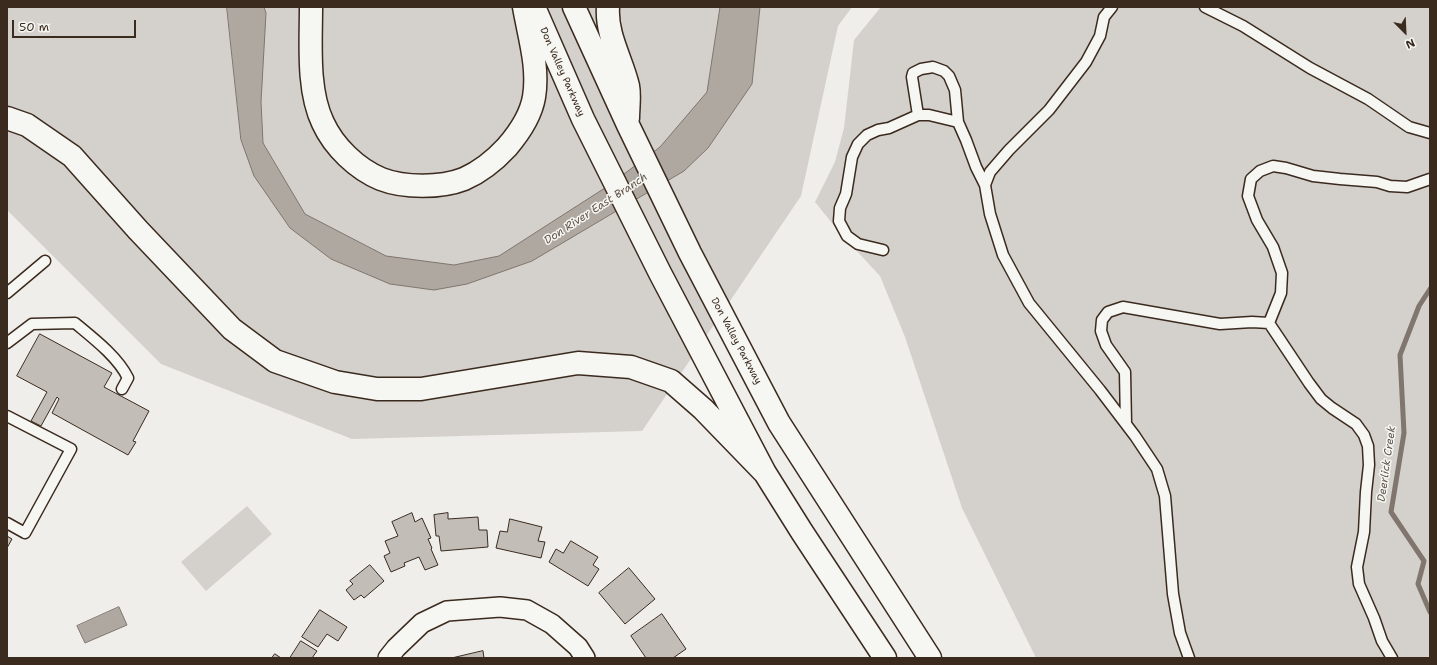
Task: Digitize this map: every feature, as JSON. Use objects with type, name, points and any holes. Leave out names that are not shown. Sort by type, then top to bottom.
[{"type":"highway","points":[[311,7],[312,76],[317,109],[323,125],[332,139],[356,165],[381,179],[396,183],[424,185],[451,183],[477,173],[493,160],[517,136],[530,110],[534,97],[535,74],[532,46],[524,7]]},
{"type":"highway","name":"Don Valley Parkway","points":[[534,7],[583,119],[660,273],[766,473],[802,532],[885,658]]},
{"type":"highway","name":"Don Valley Parkway","points":[[574,7],[628,125],[690,252],[779,423],[930,658]]},
{"type":"highway","points":[[608,7],[608,15],[614,46],[628,87],[628,125]]},
{"type":"highway","points":[[7,118],[27,125],[72,156],[138,230],[232,328],[275,361],[335,382],[377,389],[421,389],[578,364],[631,367],[672,381],[703,409],[766,473]]},
{"type":"street","points":[[388,658],[396,648],[422,624],[447,611],[500,607],[527,610],[552,624],[578,647],[585,658]]},
{"type":"lane","points":[[985,185],[990,172],[1009,150],[1049,110],[1086,62],[1100,36],[1104,17],[1112,7]]},
{"type":"lane","points":[[1205,7],[1243,26],[1310,68],[1368,99],[1409,127],[1430,133]]},
{"type":"lane","points":[[918,115],[912,77],[913,73],[921,69],[933,68],[944,71],[949,76],[955,90],[958,122],[985,185],[990,214],[1003,255],[1029,303],[1126,424],[1157,469],[1165,496],[1173,594],[1180,633],[1188,658]]},
{"type":"lane","points":[[883,250],[858,244],[847,236],[839,221],[840,208],[846,194],[852,157],[858,144],[867,135],[878,130],[889,128],[918,115],[929,115],[958,122]]},
{"type":"lane","points":[[1269,323],[1281,293],[1282,272],[1273,247],[1257,220],[1248,196],[1251,179],[1260,171],[1273,166],[1286,168],[1313,176],[1340,180],[1377,182],[1390,186],[1407,187],[1430,179]]},
{"type":"lane","points":[[7,293],[44,261]]},
{"type":"lane","points":[[1126,424],[1125,372],[1106,345],[1101,331],[1102,320],[1108,312],[1123,307],[1220,324],[1252,322],[1269,323]]},
{"type":"lane","points":[[7,343],[32,324],[75,323],[101,344],[124,371],[128,378],[122,389]]},
{"type":"lane","points":[[1269,323],[1309,384],[1321,399],[1356,424],[1364,435],[1368,446],[1369,465],[1364,532],[1357,567],[1359,584],[1382,641],[1392,658]]},
{"type":"lane","points":[[7,416],[71,449],[25,533],[7,523]]},
{"type":"shaded area","points":[[7,7],[852,7],[838,26],[801,196],[642,431],[352,439],[161,364],[7,210]]},
{"type":"shaded area","points":[[881,7],[1430,7],[1430,658],[1036,658],[962,508],[905,337],[880,276],[840,233],[815,202],[835,162],[844,128],[854,40]]},
{"type":"shaded area","points":[[247,506],[272,534],[206,591],[181,562]]},
{"type":"water","name":"Don River East Branch","points":[[227,7],[264,7],[266,13],[261,102],[263,143],[305,214],[386,256],[454,265],[499,256],[608,186],[660,147],[707,92],[720,7],[760,7],[752,84],[708,148],[684,171],[532,261],[467,284],[434,290],[390,284],[331,259],[290,228],[254,176],[241,140]]},
{"type":"water","points":[[119,607],[127,625],[85,643],[77,626]]},
{"type":"building","points":[[40,334],[112,373],[104,387],[149,411],[133,441],[136,442],[128,455],[52,413],[59,399],[57,397],[41,426],[31,421],[47,392],[17,376]]},
{"type":"building","points":[[412,513],[415,522],[422,518],[431,538],[428,539],[438,565],[425,570],[419,557],[404,563],[405,566],[391,572],[384,556],[390,553],[385,541],[398,536],[392,522]]},
{"type":"building","points":[[448,513],[448,519],[478,517],[479,530],[487,530],[488,547],[441,551],[439,536],[436,536],[434,515]]},
{"type":"building","points":[[510,519],[542,527],[538,541],[545,542],[541,558],[496,548],[500,531],[507,532]]},
{"type":"building","points":[[7,536],[12,539],[7,548]]},
{"type":"building","points":[[571,541],[598,557],[593,565],[599,569],[588,586],[549,562],[556,549],[563,553]]},
{"type":"building","points":[[370,565],[384,581],[364,598],[361,595],[354,600],[346,590],[353,584],[350,581]]},
{"type":"building","points":[[629,568],[655,599],[625,624],[599,593]]},
{"type":"building","points":[[320,610],[347,627],[338,641],[327,634],[318,647],[302,637]]},
{"type":"building","points":[[662,614],[686,649],[673,658],[646,658],[631,636]]},
{"type":"building","points":[[301,641],[317,651],[312,658],[290,658]]},
{"type":"building","points":[[483,651],[484,658],[452,658]]},
{"type":"building","points":[[275,654],[281,658],[272,658]]},
{"type":"waterway","name":"Deerlick Creek","points":[[1430,289],[1419,306],[1400,355],[1404,433],[1391,512],[1424,561],[1418,584],[1430,612]]}]
